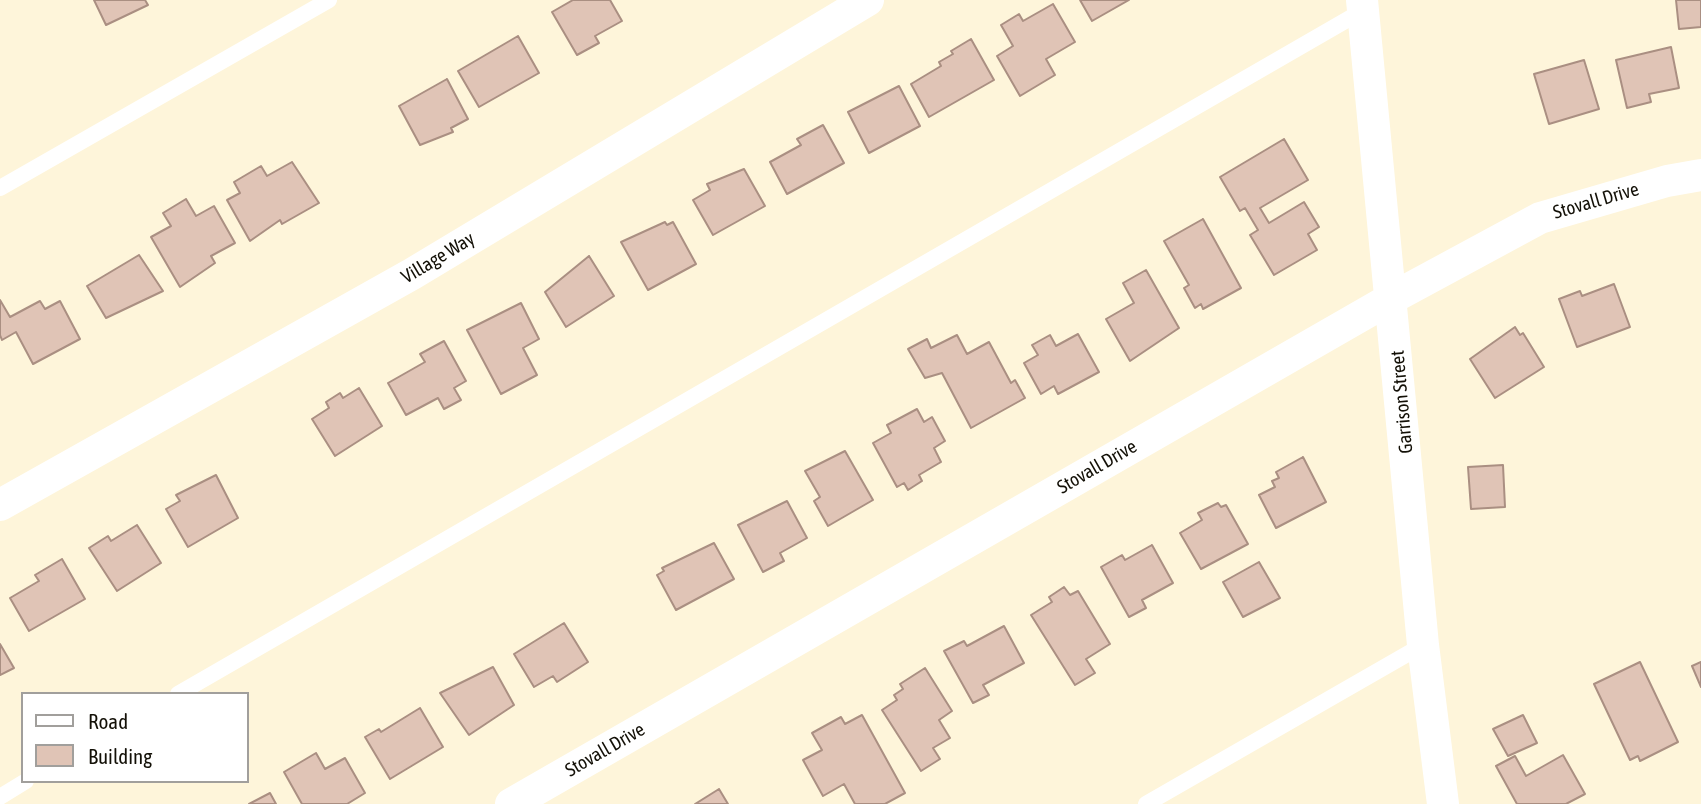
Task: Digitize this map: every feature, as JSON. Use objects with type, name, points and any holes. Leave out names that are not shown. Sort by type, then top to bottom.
[{"type":"street","name":"Village Way","points":[[0,505],[412,274],[869,0]]},
{"type":"street","name":"Garrison Street","points":[[1363,5],[1423,645],[1443,804]]},
{"type":"street","name":"Stovall Drive","points":[[511,804],[1392,298],[1540,218],[1667,180],[1701,175]]},
{"type":"lane","points":[[0,188],[329,0]]},
{"type":"lane","points":[[181,692],[1363,5]]},
{"type":"lane","points":[[1146,804],[1423,645]]},
{"type":"lane","points":[[0,796],[23,783]]},
{"type":"building","points":[[94,0],[145,0],[148,5],[106,25]]},
{"type":"building","points":[[573,0],[610,0],[622,21],[595,36],[599,43],[577,55],[552,12]]},
{"type":"building","points":[[1080,0],[1129,0],[1092,21]]},
{"type":"building","points":[[1676,0],[1701,0],[1701,27],[1679,29]]},
{"type":"building","points":[[1053,4],[1075,42],[1046,59],[1055,75],[1020,96],[997,56],[1013,46],[1001,25],[1019,14],[1023,21]]},
{"type":"building","points":[[518,36],[539,73],[479,107],[458,71]]},
{"type":"building","points":[[971,39],[994,80],[929,117],[911,84],[941,66],[939,62],[953,54],[951,51]]},
{"type":"building","points":[[1671,47],[1679,88],[1649,94],[1651,102],[1627,108],[1616,60]]},
{"type":"building","points":[[1584,60],[1599,109],[1549,124],[1534,74]]},
{"type":"building","points":[[447,79],[468,119],[451,128],[453,132],[420,145],[399,106]]},
{"type":"building","points":[[899,86],[920,126],[869,153],[848,112]]},
{"type":"building","points":[[823,125],[844,163],[787,194],[770,162],[801,145],[797,139]]},
{"type":"building","points":[[1284,139],[1308,180],[1260,208],[1269,223],[1304,202],[1319,227],[1308,234],[1317,250],[1274,275],[1250,235],[1258,230],[1245,208],[1240,211],[1220,177]]},
{"type":"building","points":[[292,162],[319,203],[282,224],[280,220],[250,241],[227,200],[240,193],[234,182],[261,166],[267,176]]},
{"type":"building","points":[[744,169],[765,206],[713,235],[693,200],[710,190],[707,184]]},
{"type":"building","points":[[186,199],[196,216],[214,206],[235,243],[211,256],[215,263],[180,287],[151,237],[171,226],[163,213]]},
{"type":"building","points":[[1203,219],[1241,288],[1203,309],[1201,304],[1195,308],[1184,288],[1189,285],[1164,241]]},
{"type":"building","points":[[665,222],[667,225],[673,222],[696,264],[648,290],[621,242]]},
{"type":"building","points":[[139,255],[163,291],[106,318],[87,286]]},
{"type":"building","points":[[589,256],[614,296],[566,327],[545,292]]},
{"type":"building","points":[[1146,270],[1179,328],[1130,361],[1106,319],[1134,303],[1123,283]]},
{"type":"building","points":[[1614,284],[1630,327],[1577,347],[1559,299],[1580,291],[1582,296]]},
{"type":"building","points":[[0,300],[10,317],[40,301],[45,309],[60,301],[80,339],[33,364],[16,332],[2,340]]},
{"type":"building","points":[[521,303],[539,339],[523,348],[537,375],[501,394],[467,330]]},
{"type":"building","points":[[1515,327],[1520,335],[1523,333],[1544,367],[1495,398],[1470,359]]},
{"type":"building","points":[[1078,334],[1099,372],[1058,394],[1054,386],[1041,394],[1024,363],[1038,355],[1032,345],[1050,335],[1056,346]]},
{"type":"building","points":[[957,335],[967,354],[989,342],[1011,383],[1015,380],[1025,398],[971,428],[942,373],[925,378],[908,349],[927,339],[931,348]]},
{"type":"building","points":[[444,341],[466,381],[454,388],[461,400],[444,409],[438,398],[406,415],[388,383],[425,362],[420,354]]},
{"type":"building","points":[[359,388],[382,426],[335,456],[312,419],[329,408],[326,402],[340,393],[343,398]]},
{"type":"building","points":[[917,409],[924,422],[932,417],[945,441],[934,448],[941,462],[919,475],[922,481],[908,490],[904,483],[897,487],[873,443],[891,433],[887,425]]},
{"type":"building","points":[[845,451],[873,500],[828,526],[814,501],[820,497],[805,471]]},
{"type":"building","points":[[1303,457],[1326,502],[1276,528],[1259,495],[1275,487],[1272,481],[1279,478],[1276,472]]},
{"type":"building","points":[[1503,465],[1505,507],[1471,509],[1468,467]]},
{"type":"building","points":[[216,475],[238,518],[188,547],[166,509],[180,501],[176,495]]},
{"type":"building","points":[[787,501],[807,538],[780,553],[784,561],[763,572],[738,525]]},
{"type":"building","points":[[1218,503],[1221,507],[1226,505],[1248,544],[1201,569],[1180,533],[1202,520],[1198,513]]},
{"type":"building","points":[[137,525],[161,563],[117,591],[89,548],[108,536],[111,541]]},
{"type":"building","points":[[714,543],[734,579],[676,610],[657,575],[664,571],[662,568]]},
{"type":"building","points":[[1152,545],[1173,583],[1142,600],[1146,608],[1129,617],[1101,567],[1122,555],[1125,560]]},
{"type":"building","points":[[62,559],[85,599],[29,631],[10,598],[39,581],[35,575]]},
{"type":"building","points":[[1259,562],[1280,598],[1243,617],[1223,582]]},
{"type":"building","points":[[1064,587],[1070,595],[1078,591],[1110,644],[1086,659],[1095,673],[1075,685],[1031,615],[1052,602],[1049,597]]},
{"type":"building","points":[[564,623],[588,662],[557,682],[553,676],[534,687],[514,654]]},
{"type":"building","points":[[1004,626],[1024,663],[983,685],[989,695],[973,703],[944,651],[964,641],[967,646]]},
{"type":"building","points":[[0,644],[14,668],[0,675]]},
{"type":"building","points":[[1640,662],[1678,742],[1640,761],[1638,756],[1630,760],[1594,684]]},
{"type":"building","points":[[1701,662],[1701,687],[1692,666]]},
{"type":"building","points":[[493,667],[514,705],[469,735],[440,693]]},
{"type":"building","points":[[925,668],[952,711],[939,720],[950,738],[933,748],[940,759],[921,771],[882,710],[897,700],[894,695],[903,689],[900,684]]},
{"type":"building","points":[[420,708],[443,747],[390,779],[365,737],[379,729],[381,732]]},
{"type":"building","points":[[862,715],[905,793],[885,804],[855,804],[844,784],[823,796],[803,760],[822,750],[812,733],[841,717],[845,724]]},
{"type":"building","points":[[1523,715],[1537,743],[1508,756],[1493,729]]},
{"type":"building","points":[[316,753],[325,769],[345,758],[365,793],[347,804],[302,804],[284,772]]},
{"type":"building","points":[[1563,755],[1585,794],[1566,804],[1517,804],[1496,766],[1515,756],[1526,776]]},
{"type":"building","points":[[719,789],[728,804],[695,804]]},
{"type":"building","points":[[270,793],[276,804],[249,804]]}]
